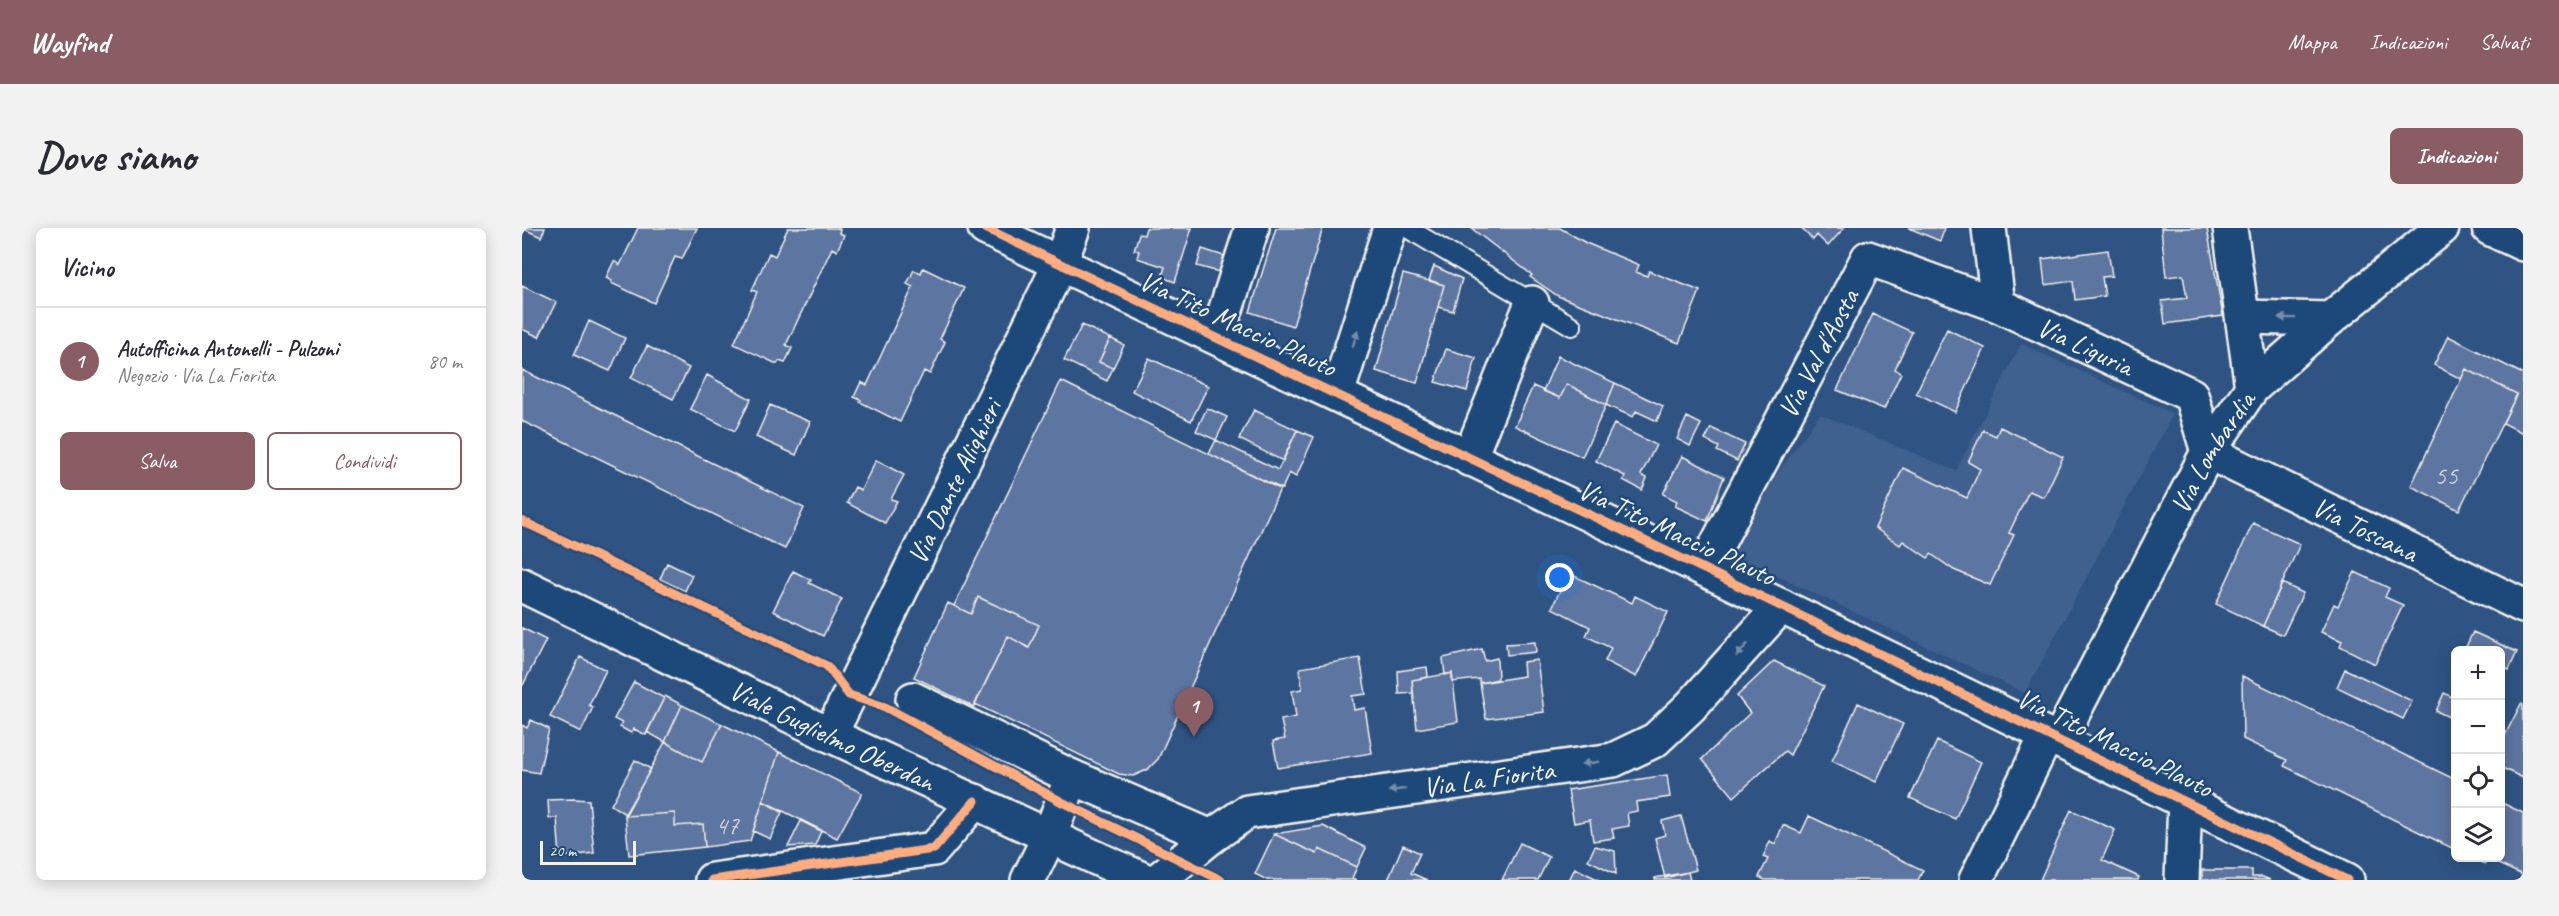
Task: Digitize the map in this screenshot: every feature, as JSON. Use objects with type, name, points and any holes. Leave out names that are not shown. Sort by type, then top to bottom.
[{"type":"street","name":"Via Tito Maccio Plauto","points":[[985,228],[1337,394],[1469,459],[1704,568],[2347,880]]},
{"type":"street","name":"Via Dante Alighieri","points":[[830,735],[1060,264],[1072,228]]},
{"type":"street","points":[[1217,337],[1252,228]]},
{"type":"street","points":[[1337,394],[1390,228]]},
{"type":"street","points":[[1989,228],[1998,305]]},
{"type":"street","points":[[2230,228],[2252,388]]},
{"type":"street","name":"Via Lombardia","points":[[1976,880],[2208,452],[2252,388],[2330,319],[2442,228]]},
{"type":"street","points":[[2489,228],[2523,244]]},
{"type":"street","name":"Via Val d'Aosta","points":[[1704,568],[1868,258],[1998,305]]},
{"type":"street","points":[[1469,459],[1532,303]]},
{"type":"street","name":"Via Liguria","points":[[1998,305],[2191,396],[2208,452]]},
{"type":"street","points":[[2244,317],[2330,319]]},
{"type":"street","name":"Via Toscana","points":[[2208,452],[2523,606]]},
{"type":"street","name":"Viale Guglielmo Oberdan","points":[[522,585],[830,735],[1144,880]]},
{"type":"street","name":"Via La Fiorita","points":[[1158,880],[1211,837],[1247,812],[1613,760],[1655,740],[1690,707],[1781,606]]},
{"type":"street","points":[[913,699],[1072,777],[1211,837]]},
{"type":"street","points":[[1028,880],[1049,837],[1072,777]]},
{"type":"street","points":[[712,880],[934,849],[975,801]]},
{"type":"street","points":[[2182,880],[2185,801]]},
{"type":"lane","points":[[1407,228],[1572,326]]},
{"type":"shaded area","points":[[2021,344],[2173,414],[2025,693],[1723,550],[1820,414],[1956,471]]},
{"type":"building","points":[[522,228],[545,228],[541,237]]},
{"type":"building","points":[[638,228],[697,228],[682,259],[675,257],[654,303],[611,283],[612,281],[606,278],[614,261],[620,265]]},
{"type":"building","points":[[788,228],[837,228],[840,229],[839,233],[844,235],[837,251],[832,248],[786,345],[792,348],[785,363],[779,361],[777,364],[734,344],[757,292],[752,290],[769,253],[775,256]]},
{"type":"building","points":[[1146,228],[1192,228],[1175,282],[1162,277],[1165,267],[1137,258],[1139,251],[1134,250],[1139,234],[1144,235]]},
{"type":"building","points":[[1276,228],[1323,228],[1293,326],[1250,312]]},
{"type":"building","points":[[1471,228],[1560,228],[1586,243],[1639,265],[1636,272],[1647,276],[1649,271],[1700,291],[1679,343],[1558,296],[1530,277],[1532,275]]},
{"type":"building","points":[[1801,228],[1844,228],[1828,246],[1817,235],[1813,240]]},
{"type":"building","points":[[1909,228],[1945,228],[1940,241]]},
{"type":"building","points":[[2161,228],[2207,228],[2223,316],[2165,324],[2162,301],[2187,298],[2183,275],[2166,277]]},
{"type":"building","points":[[1202,249],[1227,257],[1223,273],[1197,266]]},
{"type":"building","points":[[2108,250],[2112,276],[2102,277],[2105,296],[2075,300],[2073,281],[2045,285],[2042,259]]},
{"type":"building","points":[[1434,266],[1462,279],[1453,311],[1438,307],[1444,285],[1429,280]]},
{"type":"building","points":[[923,268],[964,288],[940,339],[945,342],[930,374],[924,371],[900,422],[854,397],[861,382],[867,385],[913,287],[907,284],[914,270],[921,273]]},
{"type":"building","points":[[1403,274],[1444,285],[1417,383],[1376,371]]},
{"type":"building","points":[[522,286],[556,302],[539,337],[522,329]]},
{"type":"building","points":[[1873,314],[1912,332],[1895,369],[1901,373],[1884,409],[1837,390]]},
{"type":"building","points":[[589,321],[625,338],[610,371],[574,355]]},
{"type":"building","points":[[1082,325],[1110,338],[1099,362],[1113,368],[1107,381],[1064,360]]},
{"type":"building","points":[[1947,329],[1985,348],[1955,412],[1916,393]]},
{"type":"building","points":[[2448,336],[2523,374],[2523,433],[2503,423],[2517,394],[2466,369],[2461,379],[2434,365]]},
{"type":"building","points":[[1110,338],[1124,345],[1113,368],[1099,362]]},
{"type":"building","points":[[647,346],[689,368],[673,399],[631,378]]},
{"type":"building","points":[[1446,349],[1476,358],[1467,391],[1435,382]]},
{"type":"building","points":[[1558,356],[1615,383],[1606,405],[1567,384],[1560,398],[1543,391]]},
{"type":"building","points":[[1149,358],[1208,386],[1191,421],[1132,391]]},
{"type":"building","points":[[2466,369],[2517,394],[2459,510],[2411,486]]},
{"type":"building","points":[[522,370],[804,508],[785,549],[522,421]]},
{"type":"building","points":[[707,375],[751,399],[735,431],[690,409]]},
{"type":"building","points":[[1061,381],[1280,489],[1158,759],[1147,770],[1133,776],[1119,774],[975,704],[1008,636],[1029,648],[1039,625],[978,597],[971,614],[954,606]]},
{"type":"building","points":[[1615,383],[1663,406],[1657,421],[1636,411],[1633,417],[1606,405]]},
{"type":"building","points":[[1567,384],[1606,405],[1582,457],[1515,426],[1533,386],[1560,398]]},
{"type":"building","points":[[770,405],[810,422],[796,455],[756,437]]},
{"type":"building","points":[[1207,408],[1227,417],[1216,440],[1196,431]]},
{"type":"building","points":[[1254,410],[1297,430],[1283,461],[1239,439]]},
{"type":"building","points":[[1687,417],[1701,424],[1690,446],[1677,439]]},
{"type":"building","points":[[1614,424],[1656,445],[1641,475],[1647,478],[1642,490],[1623,480],[1625,476],[1596,461]]},
{"type":"building","points":[[2000,427],[2063,457],[2044,497],[2029,491],[2009,533],[2014,535],[1990,585],[1954,570],[1931,554],[1928,558],[1903,541],[1900,545],[1875,528],[1903,468],[1967,498],[1980,469],[1968,462],[1983,430],[1996,436]]},
{"type":"building","points":[[1711,428],[1745,444],[1737,461],[1717,451],[1719,447],[1705,440]]},
{"type":"building","points":[[1297,430],[1314,437],[1296,477],[1289,473],[1282,489],[1209,454],[1216,440],[1278,470]]},
{"type":"building","points":[[1682,456],[1724,477],[1707,521],[1675,506],[1677,501],[1663,494]]},
{"type":"building","points":[[876,460],[904,475],[891,499],[897,501],[885,523],[847,503],[855,487],[861,490]]},
{"type":"building","points":[[2253,523],[2300,544],[2263,626],[2216,604]]},
{"type":"building","points":[[667,563],[692,575],[685,591],[660,579]]},
{"type":"building","points":[[793,571],[811,580],[809,583],[842,599],[823,636],[773,611]]},
{"type":"building","points":[[2355,572],[2389,588],[2385,597],[2403,605],[2375,664],[2340,646],[2342,641],[2321,632],[2334,604],[2338,606]]},
{"type":"building","points":[[1568,573],[1632,603],[1635,596],[1668,612],[1636,677],[1605,661],[1611,648],[1586,636],[1590,627],[1552,608]]},
{"type":"building","points":[[2282,583],[2303,593],[2283,635],[2263,626]]},
{"type":"building","points":[[978,597],[1039,625],[1029,648],[1008,636],[974,707],[914,677],[948,603],[971,614]]},
{"type":"building","points":[[522,628],[546,640],[523,685],[522,685]]},
{"type":"building","points":[[2473,632],[2504,646],[2466,646]]},
{"type":"building","points":[[1535,642],[1536,652],[1507,655],[1506,644]]},
{"type":"building","points":[[2505,647],[2517,652],[2509,670],[2505,668]]},
{"type":"building","points":[[1482,649],[1485,661],[1497,658],[1498,679],[1480,683],[1479,679],[1452,682],[1452,673],[1445,675],[1443,658]]},
{"type":"building","points":[[580,657],[606,670],[589,705],[593,707],[581,732],[550,717]]},
{"type":"building","points":[[1360,658],[1366,694],[1352,696],[1354,710],[1365,708],[1372,753],[1278,768],[1273,741],[1285,739],[1281,720],[1296,717],[1292,691],[1302,689],[1300,668]]},
{"type":"building","points":[[1537,660],[1544,712],[1486,719],[1480,683],[1524,676],[1523,662]]},
{"type":"building","points":[[1774,661],[1824,686],[1790,755],[1785,751],[1734,797],[1702,759],[1750,713],[1737,696]]},
{"type":"building","points":[[1427,667],[1428,677],[1412,680],[1413,693],[1399,694],[1398,671]]},
{"type":"building","points":[[2345,669],[2412,701],[2403,719],[2337,687]]},
{"type":"building","points":[[1452,673],[1458,722],[1417,729],[1412,680]]},
{"type":"building","points":[[2242,676],[2451,778],[2451,848],[2284,766],[2287,760],[2243,739]]},
{"type":"building","points":[[634,682],[664,698],[646,735],[634,729],[631,733],[620,727],[622,723],[614,719]]},
{"type":"building","points":[[2444,693],[2451,696],[2451,718],[2436,711]]},
{"type":"building","points":[[665,696],[682,705],[665,742],[647,732]]},
{"type":"building","points":[[1858,703],[1903,724],[1876,782],[1832,761]]},
{"type":"building","points":[[2521,704],[2523,705],[2523,778],[2505,769],[2505,735]]},
{"type":"building","points":[[682,705],[722,724],[702,762],[665,742]]},
{"type":"building","points":[[531,720],[549,729],[539,773],[522,770],[522,725],[527,728]]},
{"type":"building","points":[[722,724],[779,752],[750,841],[705,847],[703,824],[675,826],[675,813],[625,816],[665,742],[702,762]]},
{"type":"building","points":[[1937,741],[1981,762],[1955,819],[1910,798]]},
{"type":"building","points":[[779,752],[862,793],[837,838],[763,801]]},
{"type":"building","points":[[635,760],[651,769],[625,814],[611,805]]},
{"type":"building","points":[[1667,775],[1670,797],[1636,802],[1637,811],[1627,813],[1629,826],[1612,829],[1614,838],[1593,841],[1590,820],[1574,823],[1568,790]]},
{"type":"building","points":[[548,800],[589,800],[594,853],[560,857],[557,818],[549,818]]},
{"type":"building","points":[[763,801],[782,812],[770,839],[753,831]]},
{"type":"building","points":[[2505,804],[2523,813],[2523,875],[2494,862],[2505,862]]},
{"type":"building","points":[[2071,810],[2115,830],[2102,860],[2139,877],[2138,880],[2040,880]]},
{"type":"building","points":[[675,813],[675,826],[703,824],[705,847],[629,855],[625,816]]},
{"type":"building","points":[[1681,816],[1696,870],[1665,878],[1655,838],[1665,835],[1662,821]]},
{"type":"building","points":[[1809,816],[1923,870],[1918,880],[1765,880],[1759,877],[1768,859],[1763,857],[1770,841],[1775,844],[1783,825],[1801,833]]},
{"type":"building","points":[[801,821],[821,831],[815,845],[788,847]]},
{"type":"building","points":[[1323,826],[1366,848],[1357,867],[1319,849],[1317,854],[1274,834]]},
{"type":"building","points":[[1274,834],[1317,854],[1319,849],[1357,867],[1352,878],[1356,880],[1267,880],[1255,874]]},
{"type":"building","points":[[1520,843],[1549,857],[1538,880],[1502,880]]},
{"type":"building","points":[[1403,845],[1420,853],[1411,873],[1427,880],[1388,880]]},
{"type":"building","points":[[1595,846],[1615,851],[1616,874],[1588,860]]},
{"type":"building","points":[[1575,868],[1599,880],[1569,880]]},
{"type":"building","points":[[2202,870],[2252,870],[2252,877],[2263,877],[2270,880],[2202,880]]},
{"type":"building","points":[[1688,872],[1690,880],[1655,880],[1655,878]]},
{"type":"cycle path","points":[[985,228],[1704,569],[2347,880]]},
{"type":"cycle path","points":[[522,521],[827,666],[849,695],[885,707],[1062,802],[1221,880]]},
{"type":"cycle path","points":[[712,880],[934,849],[975,801]]},
{"type":"place","name":"Autofficina Antonelli - Pulzoni","points":[[1194,737]]}]
